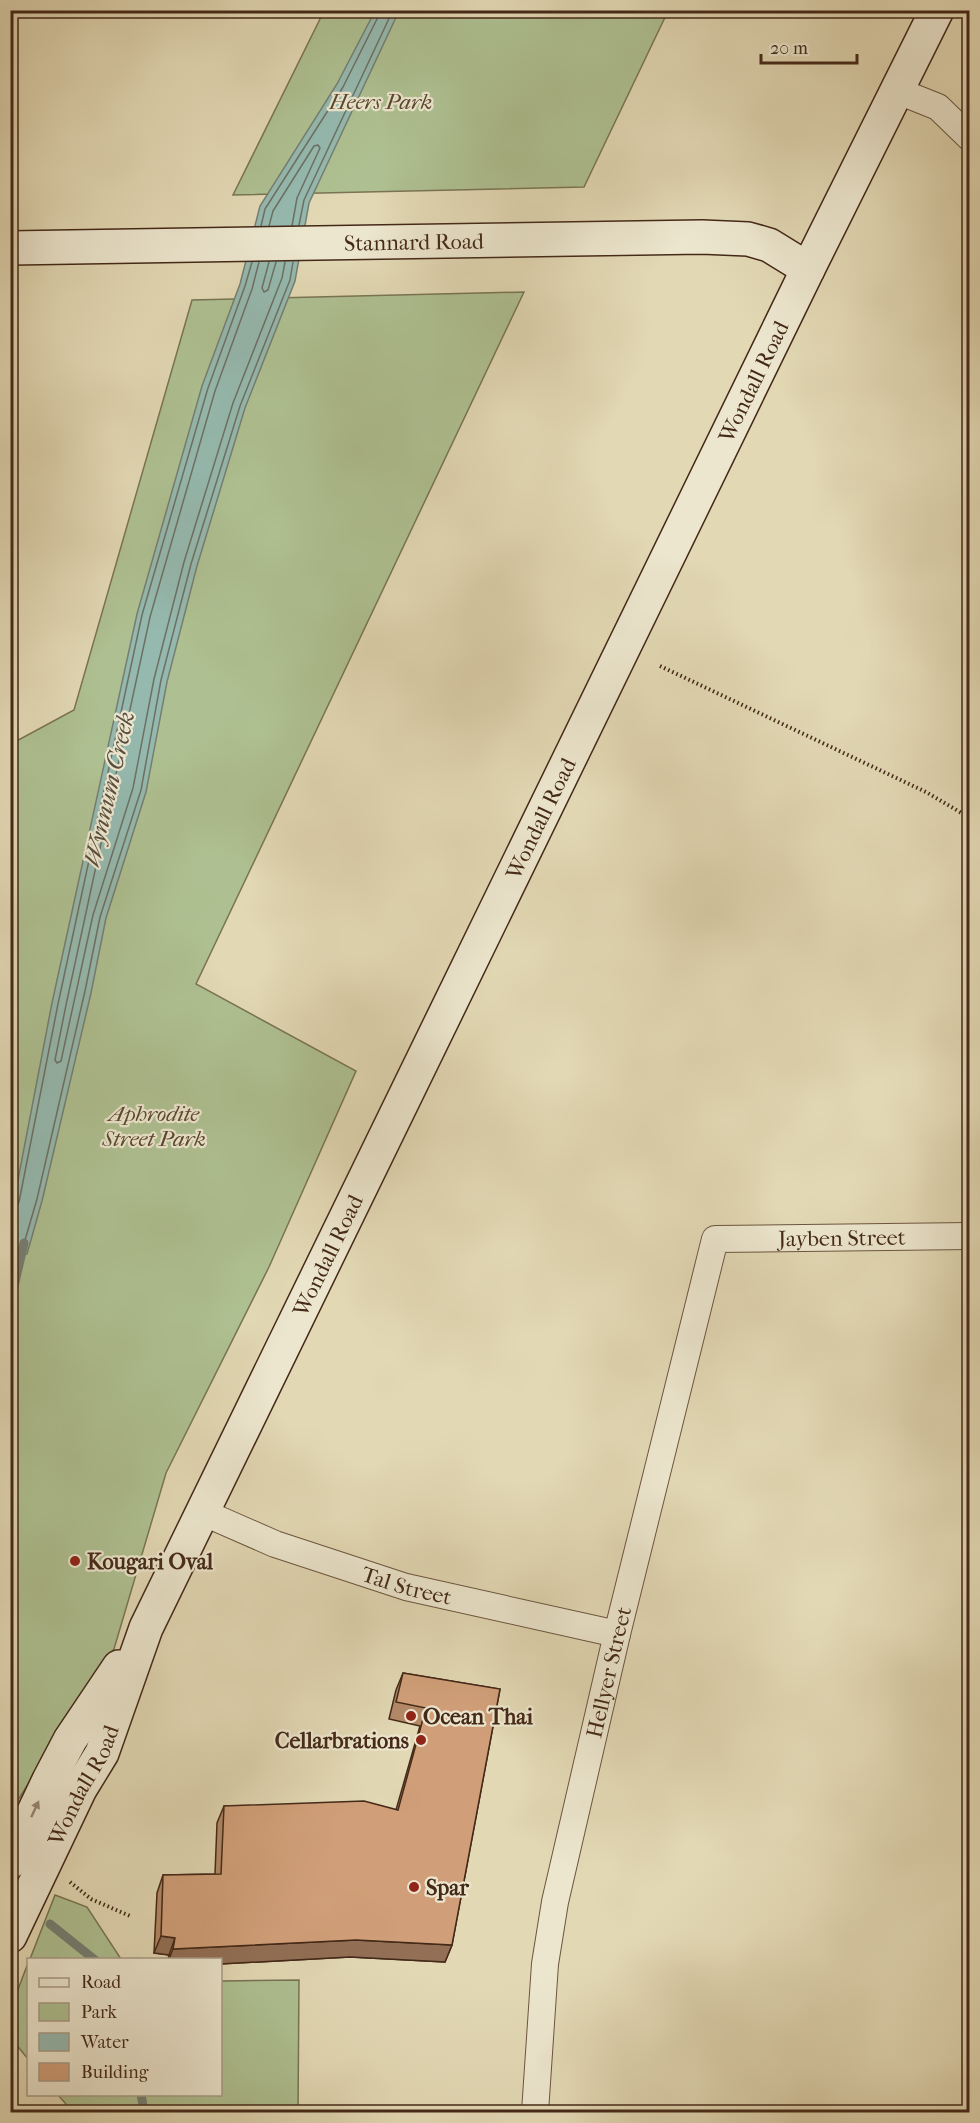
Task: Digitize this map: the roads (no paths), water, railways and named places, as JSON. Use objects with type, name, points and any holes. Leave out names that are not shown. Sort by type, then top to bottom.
[{"type":"main road","name":"Wondall Road","points":[[10,1936],[52,1879],[80,1789],[102,1753],[146,1629],[808,269],[937,10]]},
{"type":"main road","name":"Stannard Road","points":[[10,248],[702,237],[748,239],[770,245],[808,269]]},
{"type":"main road","name":"Wondall Road","points":[[10,1862],[70,1740],[146,1629]]},
{"type":"street","points":[[898,91],[938,107],[969,138]]},
{"type":"street","name":"Jayben Street","points":[[715,1239],[969,1236]]},
{"type":"street","name":"Hellyer Street","points":[[535,2112],[545,1964],[555,1902],[617,1634],[715,1239]]},
{"type":"street","name":"Tal Street","points":[[202,1512],[275,1544],[406,1587],[617,1634]]},
{"type":"water","points":[[375,11],[399,11],[309,203],[295,281],[245,408],[197,566],[167,682],[146,792],[106,918],[91,993],[42,1201],[27,1254],[11,1255],[11,1216],[52,1003],[137,614],[202,386],[240,284],[260,206],[337,84]]},
{"type":"waterway","name":"Wynnum Creek","points":[[10,1304],[24,1243]]},
{"type":"waterway","name":"Wynnum Creek","points":[[50,1924],[92,1958]]},
{"type":"waterway","name":"Wynnum Creek","points":[[141,2096],[144,2112]]},
{"type":"place","name":"Kougari Oval","points":[[75,1561]]},
{"type":"place","name":"Ocean Thai","points":[[411,1716]]},
{"type":"place","name":"Cellarbrations","points":[[421,1740]]},
{"type":"place","name":"Spar","points":[[414,1887]]},
{"type":"park label","name":"Heers Park","points":[[381,101]]},
{"type":"park label","name":"Aphrodite Street Park","points":[[154,1126]]}]
